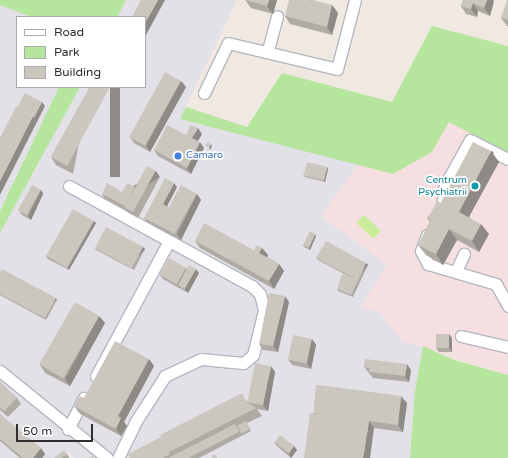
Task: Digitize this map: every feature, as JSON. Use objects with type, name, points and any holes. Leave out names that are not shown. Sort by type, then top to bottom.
[{"type":"lane","points":[[204,93],[228,43],[268,50],[337,69],[356,0]]},
{"type":"lane","points":[[268,50],[277,16]]},
{"type":"lane","points":[[442,206],[445,185],[470,140],[508,159]]},
{"type":"lane","points":[[69,186],[252,286],[260,294],[264,310],[253,355],[243,362],[201,359],[165,376],[136,421],[118,458]]},
{"type":"lane","points":[[433,223],[422,245],[421,257],[440,269],[456,271],[496,284],[508,306]]},
{"type":"lane","points":[[68,429],[169,241]]},
{"type":"lane","points":[[456,271],[464,254]]},
{"type":"lane","points":[[461,336],[508,347]]},
{"type":"lane","points":[[0,371],[7,373],[68,429],[107,458]]},
{"type":"shaded area","points":[[126,0],[237,0],[180,119],[359,164],[321,216],[388,265],[380,312],[402,341],[423,346],[415,391],[410,458],[73,458],[69,451],[58,458],[0,458],[0,233],[79,88],[146,88],[146,16],[118,16]]},
{"type":"shaded area","points":[[0,5],[28,16],[16,16],[16,88],[59,88],[0,211]]},
{"type":"shaded area","points":[[508,120],[508,375],[402,341],[380,312],[361,307],[387,265],[321,216],[359,164],[393,174],[432,152],[449,122]]},
{"type":"green space","points":[[0,0],[126,0],[118,16],[28,16],[0,5]]},
{"type":"green space","points":[[432,26],[508,46],[508,153],[449,122],[432,152],[393,174],[180,119],[186,107],[247,127],[282,73],[392,102]]},
{"type":"green space","points":[[59,88],[79,88],[0,233],[0,211]]},
{"type":"green space","points":[[364,215],[381,231],[373,239],[356,223]]},
{"type":"green space","points":[[423,346],[454,360],[508,375],[508,458],[410,458],[415,391]]},
{"type":"building","points":[[141,0],[158,0],[146,21],[146,16],[133,16]]},
{"type":"building","points":[[245,0],[269,0],[267,6]]},
{"type":"building","points":[[289,0],[313,0],[332,5],[327,27],[285,16]]},
{"type":"building","points":[[463,0],[487,0],[484,8],[473,3],[471,9],[461,6]]},
{"type":"building","points":[[508,0],[508,20],[501,18]]},
{"type":"building","points":[[165,72],[181,81],[145,145],[129,137]]},
{"type":"building","points":[[89,88],[109,88],[67,166],[51,157]]},
{"type":"building","points":[[25,93],[42,102],[34,118],[33,116],[17,108]]},
{"type":"building","points":[[16,107],[33,116],[0,181],[0,138]]},
{"type":"building","points":[[167,125],[186,135],[191,125],[198,128],[192,138],[200,142],[187,168],[154,150]]},
{"type":"building","points":[[207,142],[211,144],[209,147],[205,146]]},
{"type":"building","points":[[473,142],[491,151],[459,212],[481,224],[472,241],[449,229],[436,254],[418,245]]},
{"type":"building","points":[[307,162],[327,167],[324,181],[304,176]]},
{"type":"building","points":[[147,166],[156,171],[133,212],[124,207]]},
{"type":"building","points":[[165,178],[174,183],[163,204],[169,208],[160,226],[144,218]]},
{"type":"building","points":[[107,183],[122,192],[127,183],[135,187],[125,206],[102,194]]},
{"type":"building","points":[[32,185],[41,190],[27,215],[18,210]]},
{"type":"building","points":[[181,185],[197,194],[174,234],[159,225]]},
{"type":"building","points":[[437,201],[441,203],[431,221],[428,219]]},
{"type":"building","points":[[73,209],[94,221],[67,268],[46,256]]},
{"type":"building","points":[[204,223],[254,250],[257,245],[262,248],[259,253],[279,264],[269,281],[195,241]]},
{"type":"building","points":[[106,227],[143,247],[132,268],[95,248]]},
{"type":"building","points":[[310,231],[315,234],[309,248],[303,245]]},
{"type":"building","points":[[326,241],[366,263],[351,295],[337,289],[342,274],[354,278],[316,258]]},
{"type":"building","points":[[169,258],[186,268],[177,284],[160,274]]},
{"type":"building","points":[[189,265],[196,269],[184,289],[178,285]]},
{"type":"building","points":[[2,269],[56,298],[45,318],[0,294],[0,273]]},
{"type":"building","points":[[269,293],[285,296],[273,346],[259,344]]},
{"type":"building","points":[[75,302],[99,316],[63,378],[39,364]]},
{"type":"building","points":[[436,334],[449,334],[449,348],[436,348]]},
{"type":"building","points":[[293,335],[312,339],[306,363],[288,359]]},
{"type":"building","points":[[115,341],[149,359],[118,416],[121,418],[116,429],[74,406],[80,396],[84,398]]},
{"type":"building","points":[[365,359],[407,364],[405,376],[369,372],[369,368],[364,367]]},
{"type":"building","points":[[255,363],[271,366],[263,405],[247,402]]},
{"type":"building","points":[[0,382],[17,398],[4,411],[0,408]]},
{"type":"building","points":[[316,385],[327,386],[325,414],[314,413]]},
{"type":"building","points":[[327,386],[401,396],[398,425],[369,421],[363,458],[304,458],[310,413],[323,414]]},
{"type":"building","points":[[242,393],[247,402],[256,408],[169,452],[160,435]]},
{"type":"building","points":[[0,414],[41,448],[33,458],[23,458],[0,439]]},
{"type":"building","points":[[246,421],[250,429],[241,434],[237,426]]},
{"type":"building","points":[[235,424],[239,432],[188,458],[168,458]]},
{"type":"building","points":[[280,435],[294,446],[289,453],[274,442]]},
{"type":"building","points":[[161,437],[170,454],[163,458],[130,458],[128,454]]},
{"type":"building","points":[[64,450],[67,454],[62,458],[54,458]]},
{"type":"building","points":[[212,455],[216,455],[217,458],[212,458]]},
{"type":"place","name":"Camaro","points":[[178,156]]},
{"type":"place","name":"Centrum Psychiatrii","points":[[475,186]]}]
